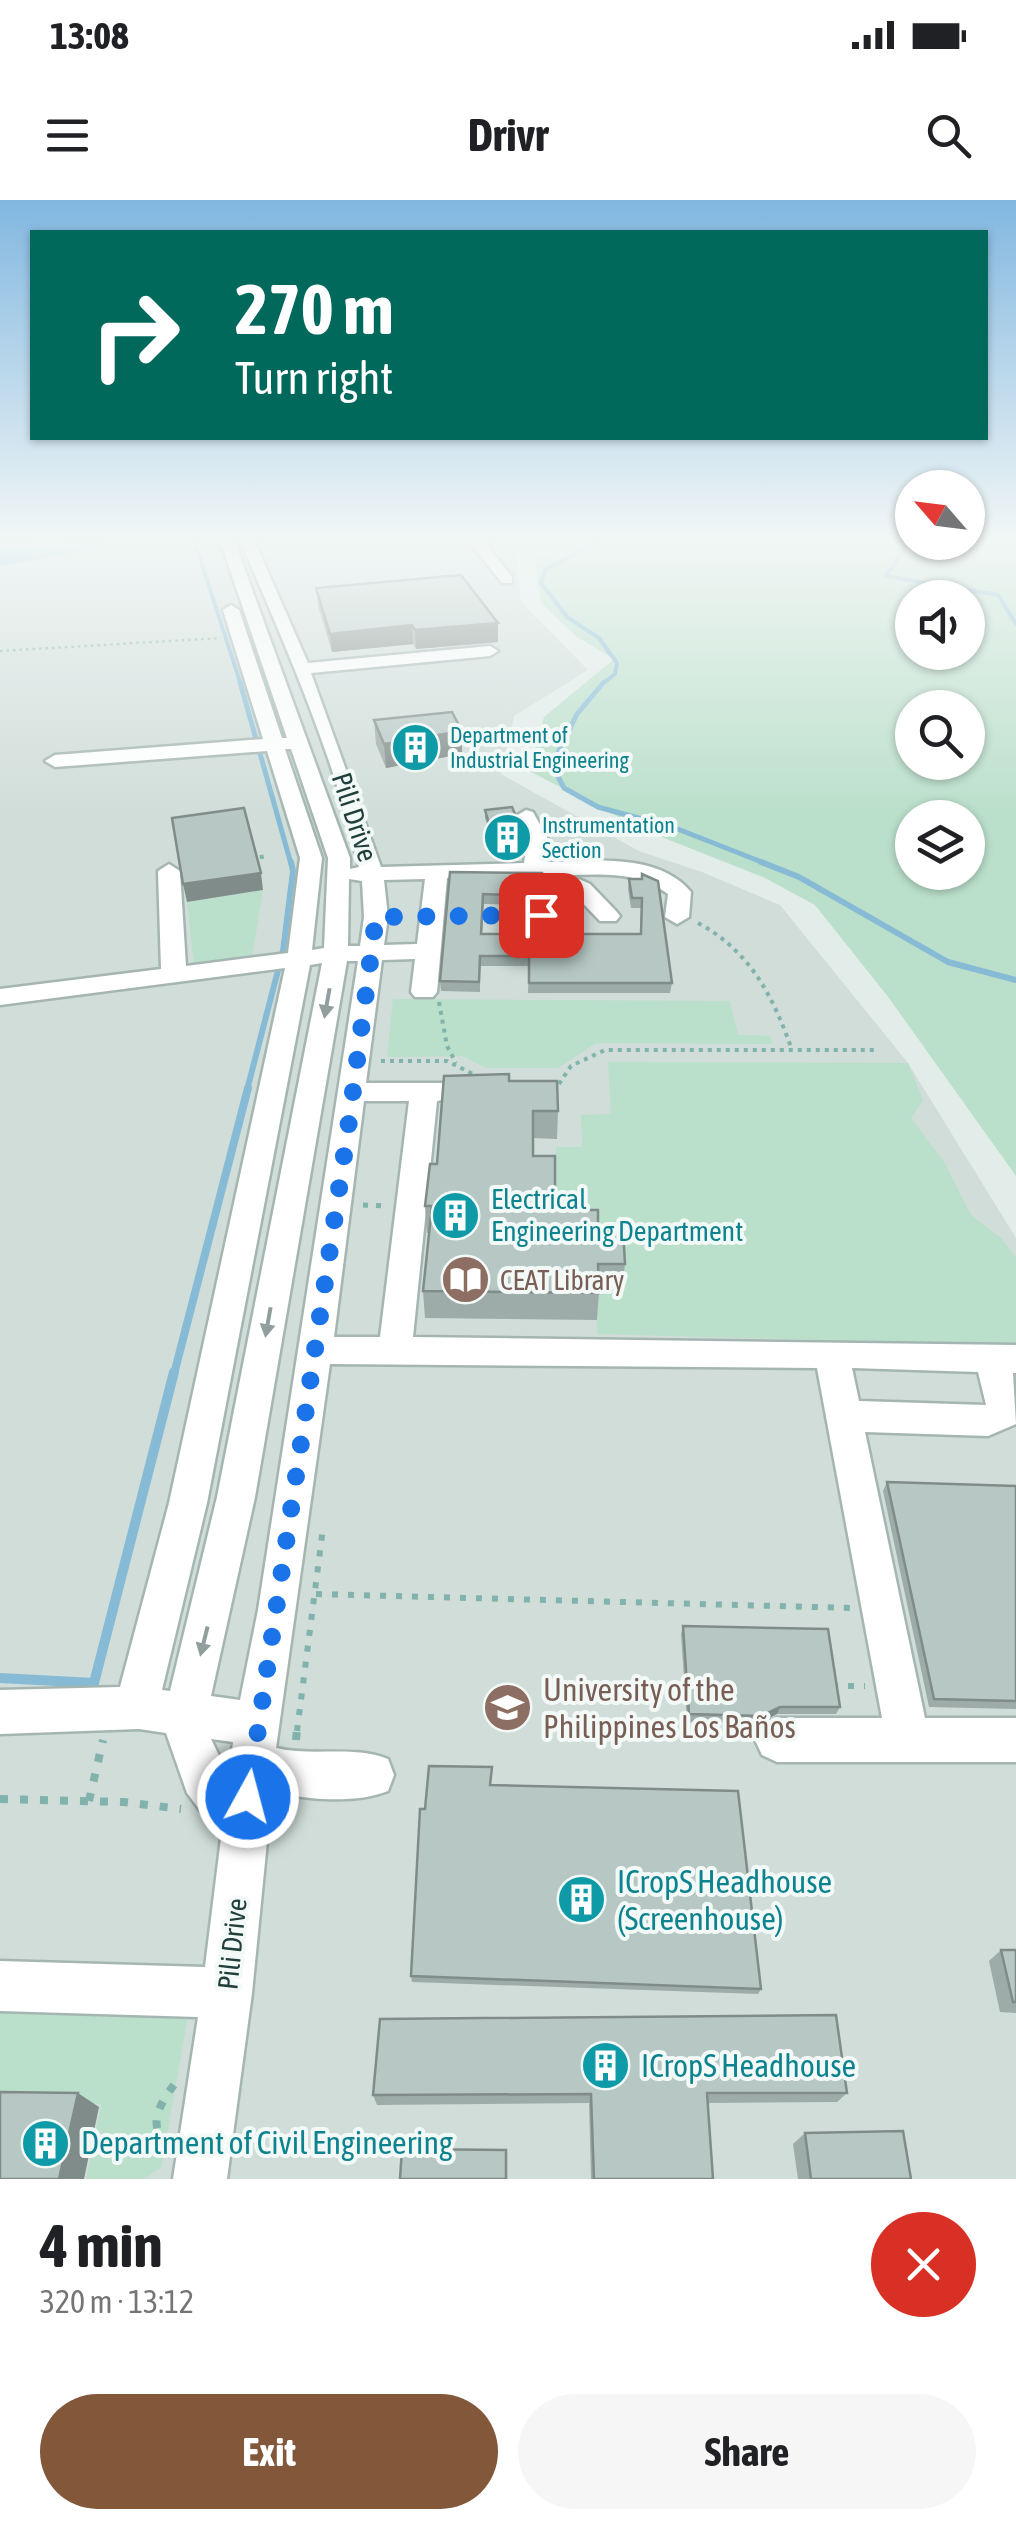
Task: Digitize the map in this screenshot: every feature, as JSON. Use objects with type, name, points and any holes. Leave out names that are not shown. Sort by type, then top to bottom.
[{"type":"street","points":[[243,632],[306,799],[341,876],[336,954],[236,1497],[186,1714],[188,1748],[202,1779],[244,1830]]},
{"type":"street","points":[[253,632],[284,743]]},
{"type":"street","name":"Pili Drive","points":[[185,2171],[227,1993],[255,1744],[274,1642],[354,1092],[376,895],[373,872],[284,743],[303,669],[287,632]]},
{"type":"street","points":[[303,669],[490,651]]},
{"type":"street","points":[[54,761],[284,743]]},
{"type":"street","points":[[140,1708],[140,1688],[188,1503],[299,958],[311,858],[306,799]]},
{"type":"street","points":[[526,816],[538,840],[534,866]]},
{"type":"street","points":[[534,866],[582,889],[608,916]]},
{"type":"street","points":[[310,879],[437,869],[613,866],[659,876],[680,892],[677,918]]},
{"type":"street","points":[[425,988],[437,869]]},
{"type":"street","points":[[169,871],[174,975]]},
{"type":"street","points":[[0,997],[336,954],[428,952]]},
{"type":"street","points":[[354,1092],[445,1092],[456,1084],[489,1084]]},
{"type":"street","points":[[395,1351],[424,1092]]},
{"type":"street","points":[[316,1350],[1004,1359],[1006,1412],[988,1422],[846,1416]]},
{"type":"street","points":[[832,1354],[908,1741]]},
{"type":"street","points":[[0,1712],[140,1708],[186,1714],[255,1744],[291,1774],[372,1775]]},
{"type":"street","points":[[777,1740],[1016,1740]]},
{"type":"street","points":[[0,1986],[227,1993]]},
{"type":"path","points":[[0,650],[216,639]]},
{"type":"path","points":[[237,861],[266,856]]},
{"type":"path","points":[[522,915],[522,944]]},
{"type":"path","points":[[432,916],[608,916]]},
{"type":"path","points":[[677,918],[709,928],[747,959],[776,1000],[792,1050]]},
{"type":"path","points":[[425,988],[440,1005],[447,1046],[457,1063],[489,1084]]},
{"type":"path","points":[[559,1084],[570,1066],[605,1050],[876,1050]]},
{"type":"path","points":[[380,1060],[457,1063]]},
{"type":"path","points":[[316,1594],[882,1609]]},
{"type":"path","points":[[0,1799],[141,1803],[178,1807],[188,1813]]},
{"type":"path","points":[[185,2077],[175,2082],[157,2109],[156,2133],[185,2171]]},
{"type":"shaded area","name":"University of the Philippines Los Baños","points":[[0,632],[551,632],[588,670],[514,716],[501,774],[639,851],[780,905],[908,1063],[1016,1238],[1016,2179],[0,2179]]},
{"type":"green space","points":[[572,632],[895,632],[895,670],[985,670],[985,632],[1016,632],[1016,1176],[889,998],[815,905],[765,878],[644,830],[529,771],[544,717],[614,659]]},
{"type":"green space","points":[[263,890],[252,957],[194,965],[187,902]]},
{"type":"green space","points":[[393,999],[730,1001],[738,1035],[770,1036],[772,1044],[596,1043],[558,1068],[486,1068],[462,1056],[387,1057]]},
{"type":"green space","points":[[608,1062],[908,1063],[923,1100],[911,1118],[944,1162],[971,1215],[1001,1238],[1016,1258],[1016,1345],[597,1334],[596,1291],[554,1237],[556,1147],[582,1147],[581,1115],[611,1114]]},
{"type":"green space","points":[[0,2002],[189,2010],[161,2168],[143,2179],[86,2179],[101,2104],[0,2102]]},
{"type":"building","points":[[452,712],[462,731],[384,744],[374,720]]},
{"type":"building","name":"Instrumentation Section","points":[[512,807],[523,833],[521,851],[497,851],[485,810]]},
{"type":"building","points":[[244,808],[261,873],[183,884],[172,818]]},
{"type":"building","points":[[450,872],[542,873],[541,896],[483,894],[481,934],[641,934],[642,898],[632,898],[629,879],[642,879],[642,874],[658,881],[672,983],[529,983],[529,956],[480,956],[479,982],[440,981]]},
{"type":"building","name":"Electrical Engineering Department","points":[[509,1074],[509,1081],[557,1081],[558,1111],[533,1111],[533,1156],[555,1156],[555,1210],[598,1210],[598,1228],[623,1228],[625,1264],[598,1264],[599,1293],[423,1291],[432,1206],[425,1206],[430,1164],[437,1164],[444,1076]]},
{"type":"building","points":[[887,1482],[1016,1486],[1016,1701],[934,1699]]},
{"type":"building","points":[[683,1626],[828,1629],[840,1707],[780,1707],[761,1716],[689,1714]]},
{"type":"building","name":"ICropS Headhouse (Screenhouse)","points":[[429,1766],[492,1767],[490,1785],[738,1791],[761,1989],[411,1976],[420,1809],[425,1809]]},
{"type":"building","points":[[1001,1950],[1016,1950],[1016,2002],[1013,2002]]},
{"type":"building","name":"ICropS Headhouse","points":[[836,2015],[847,2093],[707,2093],[713,2179],[594,2179],[591,2094],[373,2095],[380,2019]]},
{"type":"building","name":"Department of Civil Engineering","points":[[0,2092],[78,2093],[59,2179],[0,2179]]},
{"type":"building","points":[[903,2131],[911,2179],[811,2179],[805,2133]]},
{"type":"building","points":[[402,2149],[506,2150],[506,2179],[400,2179]]},
{"type":"waterway","points":[[224,632],[241,685]]},
{"type":"waterway","points":[[590,632],[617,663],[615,674],[602,684]]},
{"type":"waterway","points":[[240,682],[291,864]]},
{"type":"waterway","points":[[602,684],[577,714],[552,765],[564,788],[598,807],[675,828],[767,864]]},
{"type":"waterway","points":[[247,1090],[283,951],[291,862]]},
{"type":"waterway","points":[[761,862],[799,877],[948,962],[1016,980]]},
{"type":"waterway","points":[[174,1374],[248,1088]]},
{"type":"waterway","points":[[0,1678],[94,1683],[174,1372]]},
{"type":"place","name":"Department of Industrial Engineering","points":[[415,748]]},
{"type":"place","name":"Instrumentation Section","points":[[507,838]]},
{"type":"place","name":"Electrical Engineering Department","points":[[456,1215]]},
{"type":"place","name":"CEAT Library","points":[[465,1280]]},
{"type":"place","name":"University of the Philippines Los Baños","points":[[508,1708]]},
{"type":"place","name":"ICropS Headhouse (Screenhouse)","points":[[582,1900]]},
{"type":"place","name":"ICropS Headhouse","points":[[606,2066]]},
{"type":"place","name":"Department of Civil Engineering","points":[[46,2143]]},
{"type":"route","points":[[248,1797],[257,1724],[274,1642],[376,917],[541,915]]}]
